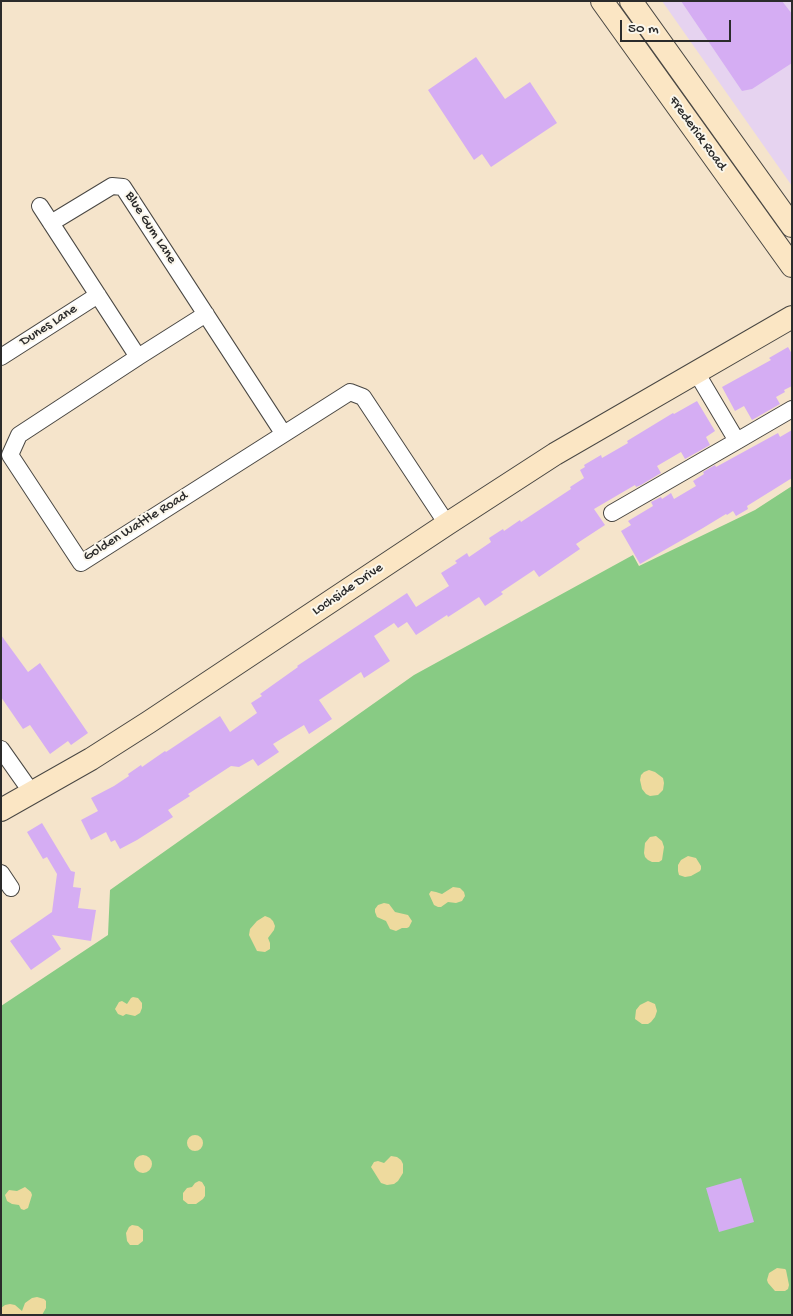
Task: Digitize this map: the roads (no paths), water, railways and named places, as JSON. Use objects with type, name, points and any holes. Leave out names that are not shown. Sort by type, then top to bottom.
[{"type":"street","name":"Frederick Road","points":[[602,1],[792,266]]},
{"type":"street","name":"Frederick Road","points":[[631,1],[792,226]]},
{"type":"street","name":"Blue Gum Lane","points":[[51,224],[112,186],[123,187],[283,433]]},
{"type":"street","points":[[40,206],[138,357],[206,314]]},
{"type":"street","name":"Dunes Lane","points":[[1,357],[98,295]]},
{"type":"street","name":"Lochside Drive","points":[[1,810],[91,759],[149,722],[555,454],[792,317]]},
{"type":"street","name":"Golden Wattle Road","points":[[138,357],[18,434],[6,449],[81,563],[350,392],[363,398],[447,524]]},
{"type":"street","points":[[696,372],[737,441]]},
{"type":"street","points":[[612,513],[792,409]]},
{"type":"street","points":[[1,749],[32,793]]},
{"type":"street","points":[[1,873],[11,888]]}]
